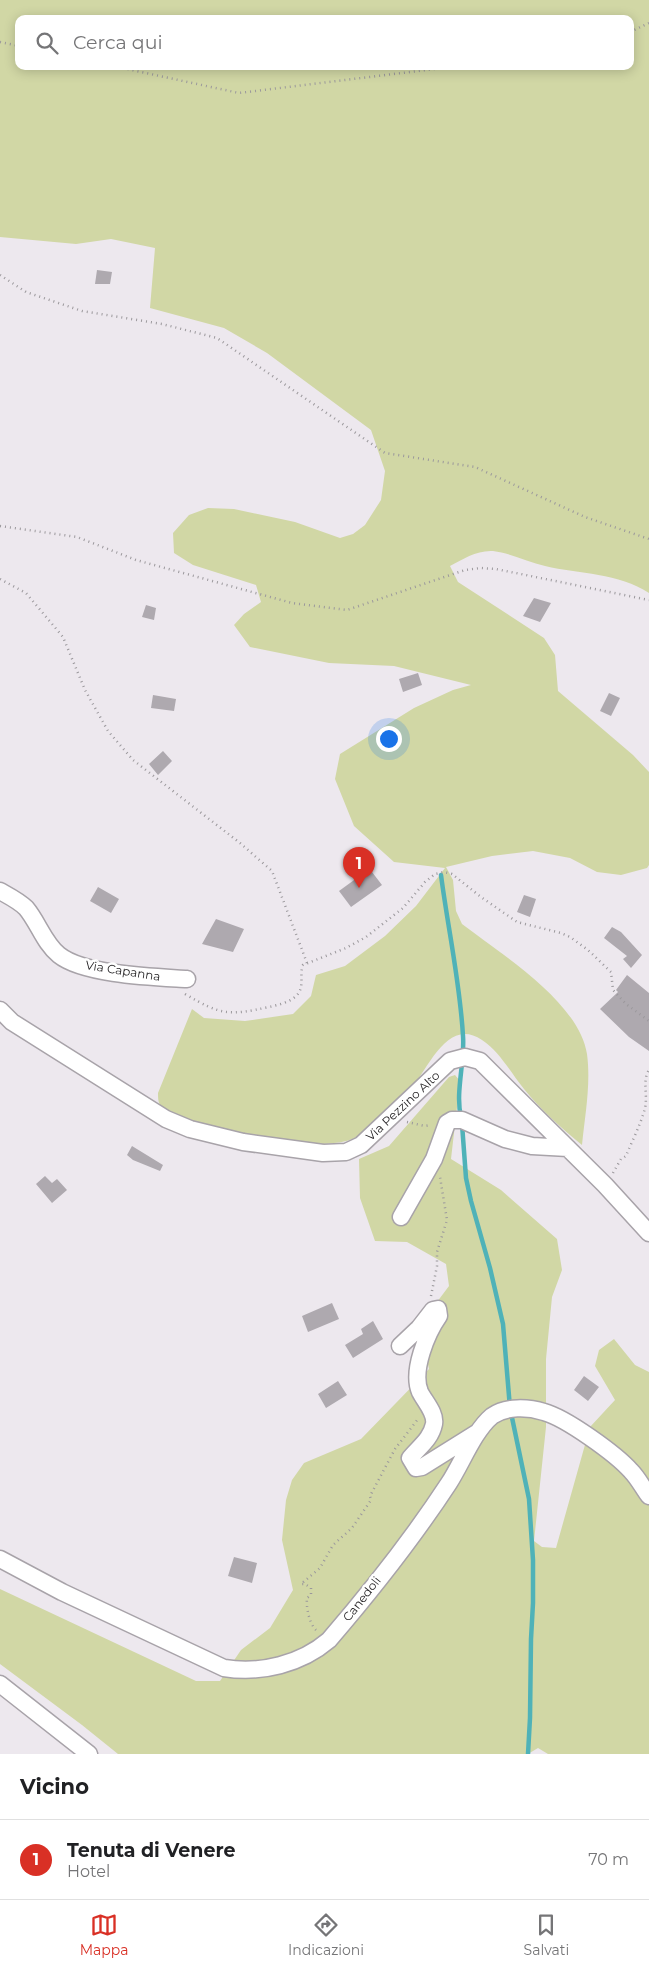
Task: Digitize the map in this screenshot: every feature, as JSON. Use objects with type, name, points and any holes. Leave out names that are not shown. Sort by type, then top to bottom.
[{"type":"street","name":"Via Capanna","points":[[0,892],[26,909],[40,933],[59,955],[72,963],[130,975],[187,979]]},
{"type":"street","name":"Via Pezzino Alto","points":[[0,1010],[12,1022],[166,1119],[190,1129],[243,1142],[323,1153],[346,1152],[361,1145],[450,1061],[465,1057],[480,1061],[605,1185],[649,1233]]},
{"type":"street","points":[[401,1217],[434,1159],[447,1124],[452,1120],[462,1120],[505,1139],[523,1144],[568,1148]]},
{"type":"street","points":[[400,1346],[420,1328],[433,1310],[438,1309],[439,1316],[428,1334],[418,1372],[420,1390],[434,1416],[434,1422],[425,1442],[410,1458],[412,1464],[416,1468],[422,1466],[480,1431]]},
{"type":"street","name":"Canedoli","points":[[0,1559],[62,1592],[224,1668],[239,1670],[267,1668],[291,1662],[316,1651],[342,1625],[415,1532],[450,1482],[480,1431],[492,1416],[510,1409],[528,1408],[545,1412],[568,1424],[611,1453],[632,1471],[649,1496]]},
{"type":"street","points":[[0,1684],[89,1754]]},
{"type":"path","points":[[634,30],[649,23]]},
{"type":"path","points":[[0,42],[15,45]]},
{"type":"path","points":[[133,70],[239,93],[426,70]]},
{"type":"path","points":[[0,275],[26,292],[82,311],[162,324],[217,338],[385,453],[475,467],[585,517],[649,539]]},
{"type":"path","points":[[0,526],[77,536],[136,560],[255,593],[292,603],[347,610],[465,570],[481,568],[496,569],[649,600]]},
{"type":"path","points":[[0,579],[26,593],[64,637],[85,690],[108,731],[133,760],[240,843],[272,871],[307,963]]},
{"type":"path","points":[[161,978],[170,987],[208,1008],[235,1013],[288,1001],[296,996],[301,988],[301,969],[303,965],[346,948],[366,937],[403,908],[425,882],[435,874],[444,872],[452,874],[517,922],[561,933],[576,941],[611,972],[613,990],[626,1004],[649,1022]]},
{"type":"path","points":[[605,1185],[621,1159],[626,1156],[645,1108],[647,1088],[645,1076],[649,1070]]},
{"type":"path","points":[[391,1117],[425,1126],[447,1124]]},
{"type":"path","points":[[429,1303],[437,1266],[437,1252],[447,1220],[442,1183],[434,1159]]},
{"type":"path","points":[[321,1647],[315,1643],[316,1630],[310,1620],[307,1604],[307,1598],[311,1595],[311,1588],[301,1584],[320,1568],[333,1545],[352,1528],[370,1500],[370,1496],[395,1449],[420,1415]]},
{"type":"green space","points":[[0,0],[649,0],[649,593],[625,581],[558,569],[493,551],[476,553],[450,566],[458,582],[544,638],[555,655],[558,691],[633,755],[649,772],[649,865],[647,868],[621,875],[597,872],[570,858],[533,851],[492,856],[446,867],[453,880],[456,911],[462,924],[536,981],[570,1016],[581,1035],[587,1054],[588,1065],[587,1100],[582,1145],[537,1104],[494,1050],[482,1040],[470,1034],[459,1035],[449,1040],[431,1059],[410,1090],[394,1106],[365,1132],[347,1141],[314,1144],[231,1133],[187,1122],[170,1115],[160,1105],[158,1093],[192,1009],[204,1018],[245,1021],[293,1014],[311,996],[316,975],[345,966],[385,936],[416,906],[445,868],[394,862],[354,826],[335,779],[340,754],[414,708],[453,690],[471,685],[394,666],[329,663],[250,647],[234,625],[244,614],[261,602],[256,585],[193,565],[174,553],[173,533],[189,515],[208,508],[234,509],[295,522],[340,538],[353,534],[365,525],[381,500],[385,471],[371,430],[267,353],[224,328],[150,308],[155,248],[111,239],[76,244],[0,237]]},
{"type":"green space","points":[[455,1075],[460,1081],[451,1159],[501,1190],[557,1239],[562,1270],[552,1297],[546,1359],[546,1427],[534,1541],[542,1547],[556,1548],[590,1427],[615,1400],[595,1366],[599,1350],[614,1339],[635,1365],[649,1372],[649,1754],[548,1754],[538,1748],[528,1754],[118,1754],[0,1664],[0,1589],[196,1681],[220,1681],[241,1650],[270,1628],[293,1590],[282,1540],[286,1500],[292,1480],[304,1463],[361,1439],[429,1369],[427,1360],[410,1338],[449,1286],[446,1264],[407,1242],[375,1241],[360,1198],[359,1159],[389,1146],[449,1077]]},
{"type":"building","points":[[97,270],[112,272],[110,284],[95,284]]},
{"type":"building","points":[[534,598],[551,603],[540,622],[523,616]]},
{"type":"building","points":[[146,605],[156,608],[154,620],[142,617]]},
{"type":"building","points":[[418,673],[422,685],[403,692],[399,679]]},
{"type":"building","points":[[609,693],[620,698],[611,716],[600,711]]},
{"type":"building","points":[[153,695],[176,699],[174,711],[151,708]]},
{"type":"building","points":[[163,751],[172,761],[158,775],[149,764]]},
{"type":"building","points":[[372,872],[382,885],[351,907],[339,891],[361,875],[363,879]]},
{"type":"building","points":[[98,887],[119,899],[111,913],[90,901]]},
{"type":"building","points":[[524,895],[536,899],[530,917],[517,912]]},
{"type":"building","points":[[216,919],[244,929],[233,952],[202,944]]},
{"type":"building","points":[[612,927],[621,932],[642,955],[631,968],[623,959],[627,956],[604,938]]},
{"type":"building","points":[[627,975],[649,993],[649,1051],[629,1037],[600,1009],[618,992],[616,990]]},
{"type":"building","points":[[132,1146],[163,1165],[160,1171],[133,1160],[127,1155]]},
{"type":"building","points":[[45,1176],[52,1183],[57,1179],[67,1190],[52,1203],[36,1184]]},
{"type":"building","points":[[332,1303],[339,1319],[308,1332],[302,1316]]},
{"type":"building","points":[[373,1321],[383,1339],[353,1358],[345,1345],[363,1334],[361,1329]]},
{"type":"building","points":[[584,1376],[599,1387],[588,1401],[574,1390]]},
{"type":"building","points":[[338,1381],[347,1395],[326,1408],[318,1394]]},
{"type":"building","points":[[234,1557],[257,1563],[252,1583],[228,1576]]},
{"type":"waterway","points":[[441,875],[457,976],[461,1016],[463,1046],[459,1098],[461,1117]]},
{"type":"waterway","points":[[462,1124],[466,1178],[503,1324],[510,1408],[529,1499],[533,1560],[533,1603],[528,1754]]},
{"type":"place","name":"Tenuta di Venere","points":[[359,888]]}]
